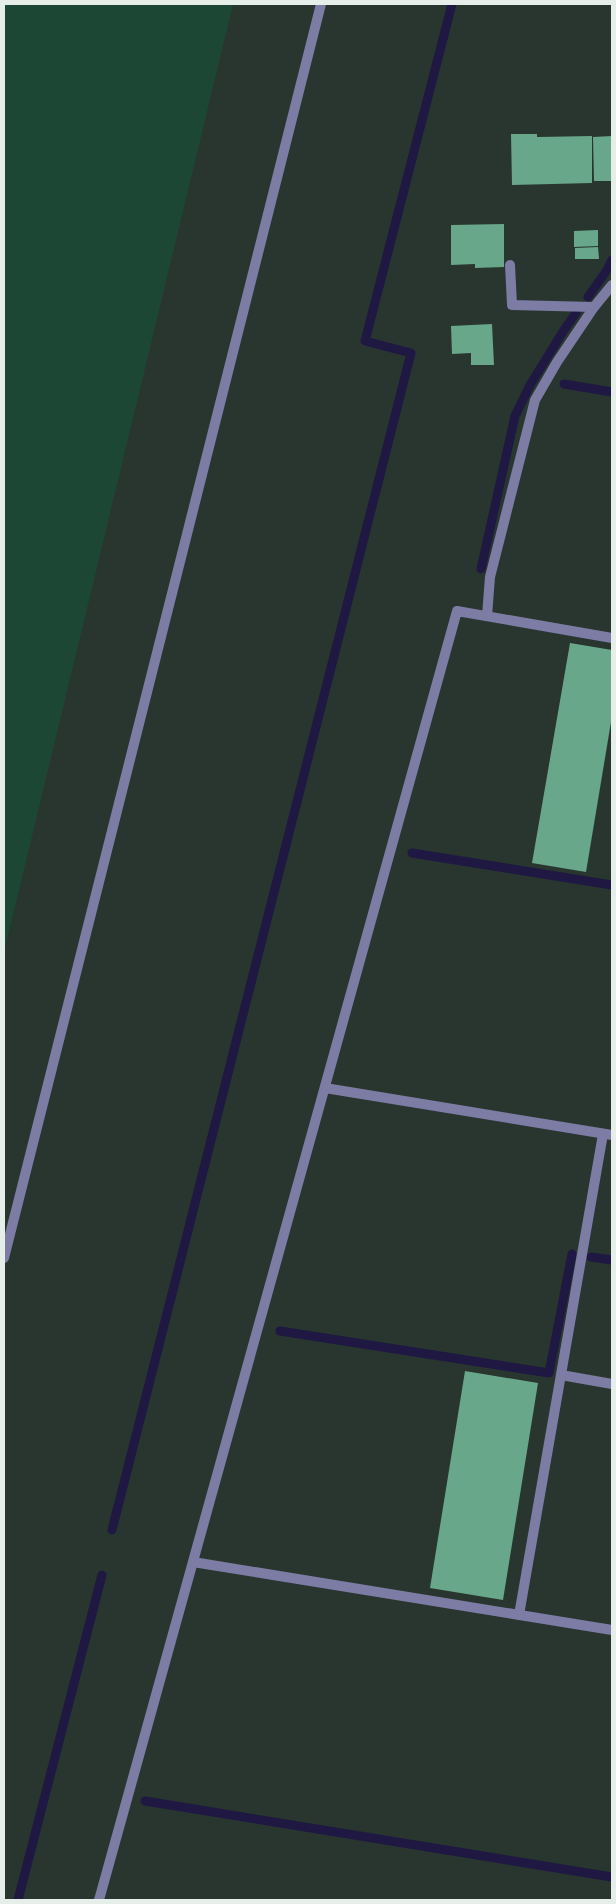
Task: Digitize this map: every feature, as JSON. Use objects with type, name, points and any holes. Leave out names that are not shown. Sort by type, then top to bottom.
[{"type":"street","points":[[4,1258],[321,4]]},
{"type":"street","points":[[510,265],[512,305],[594,307]]},
{"type":"street","points":[[487,616],[490,577],[535,400],[556,362],[594,307],[612,285]]},
{"type":"street","points":[[99,1900],[457,611],[612,638]]},
{"type":"street","points":[[325,1088],[608,1135],[561,1375],[519,1615]]},
{"type":"street","points":[[561,1375],[612,1384]]},
{"type":"street","points":[[193,1562],[612,1630]]},
{"type":"green space","points":[[4,4],[233,4],[4,952]]},
{"type":"building","points":[[511,134],[537,134],[537,137],[592,136],[592,183],[512,185]]},
{"type":"building","points":[[612,136],[612,181],[594,181],[593,137]]},
{"type":"building","points":[[504,224],[504,267],[475,268],[475,264],[451,265],[451,225]]},
{"type":"building","points":[[598,230],[598,246],[574,247],[574,231]]},
{"type":"building","points":[[598,247],[599,259],[575,259],[575,248]]},
{"type":"building","points":[[492,324],[494,365],[471,365],[471,353],[452,354],[451,326]]},
{"type":"building","points":[[570,643],[612,650],[612,716],[586,872],[532,863]]},
{"type":"building","points":[[465,1371],[538,1383],[503,1600],[430,1588]]},
{"type":"waterway","points":[[112,1530],[411,353],[365,341],[452,4]]},
{"type":"waterway","points":[[588,297],[612,260]]},
{"type":"waterway","points":[[481,569],[515,416],[530,385],[576,313]]},
{"type":"waterway","points":[[564,384],[612,392]]},
{"type":"waterway","points":[[412,853],[612,885]]},
{"type":"waterway","points":[[280,1331],[549,1373],[572,1254]]},
{"type":"waterway","points":[[591,1257],[612,1260]]},
{"type":"waterway","points":[[18,1900],[102,1575]]},
{"type":"waterway","points":[[145,1801],[612,1877]]}]
